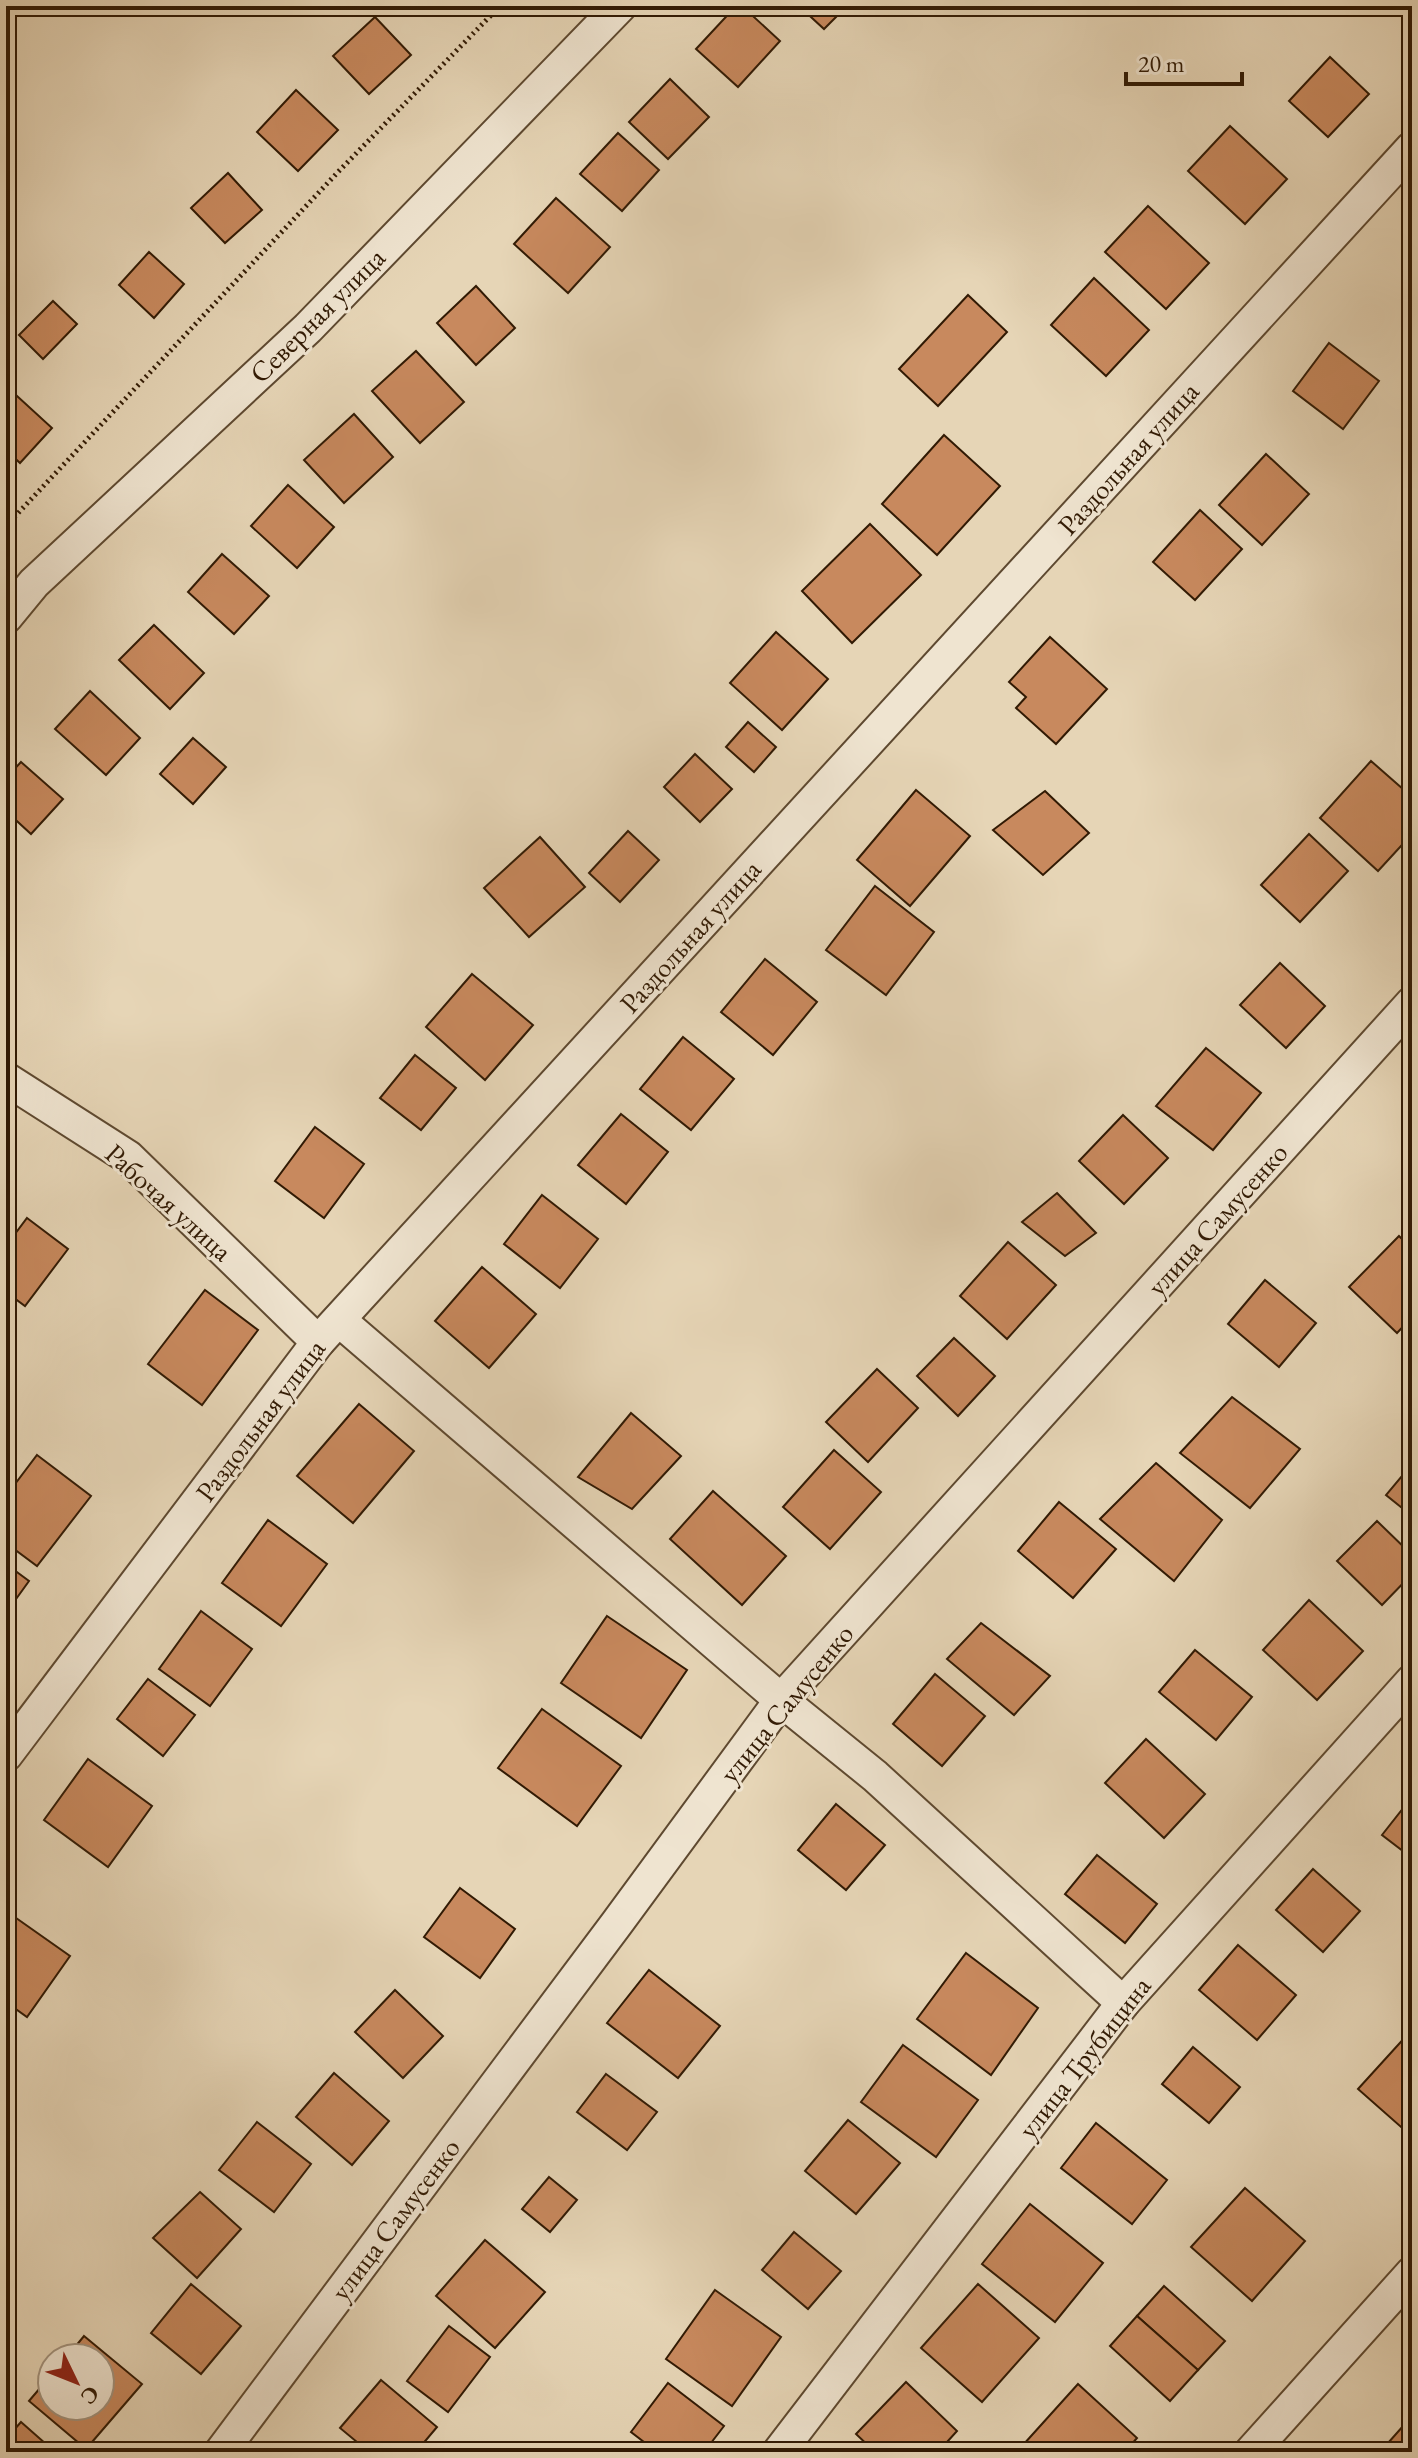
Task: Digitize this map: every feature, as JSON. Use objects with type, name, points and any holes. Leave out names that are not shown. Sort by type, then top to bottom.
[{"type":"street","name":"Северная улица","points":[[6,617],[34,583],[308,328],[620,6]]},
{"type":"street","name":"Раздольная улица","points":[[6,1755],[328,1331],[1412,148]]},
{"type":"street","name":"улица Самусенко","points":[[221,2452],[627,1911],[781,1700],[1412,1003]]},
{"type":"street","name":"Рабочая улица","points":[[6,1079],[128,1157],[328,1331],[875,1776],[1123,2003]]},
{"type":"street","name":"улица Трубицина","points":[[779,2452],[1123,2003],[1412,1681]]},
{"type":"street","points":[[1251,2452],[1412,2273]]},
{"type":"path","points":[[6,526],[338,172],[500,6]]},
{"type":"building","points":[[736,6],[742,6],[780,41],[738,87],[696,49]]},
{"type":"building","points":[[799,6],[847,6],[824,29]]},
{"type":"building","points":[[375,17],[411,55],[369,94],[333,56]]},
{"type":"building","points":[[1330,57],[1369,94],[1328,137],[1289,101]]},
{"type":"building","points":[[670,79],[709,117],[668,159],[629,122]]},
{"type":"building","points":[[296,90],[338,130],[298,171],[257,132]]},
{"type":"building","points":[[1230,126],[1287,179],[1245,224],[1188,171]]},
{"type":"building","points":[[618,133],[659,170],[622,211],[580,174]]},
{"type":"building","points":[[228,173],[262,210],[225,243],[191,208]]},
{"type":"building","points":[[556,198],[610,247],[568,293],[514,244]]},
{"type":"building","points":[[1148,206],[1209,263],[1166,309],[1105,252]]},
{"type":"building","points":[[149,252],[184,284],[154,318],[119,285]]},
{"type":"building","points":[[1094,278],[1149,330],[1106,376],[1051,325]]},
{"type":"building","points":[[476,286],[515,328],[476,365],[437,323]]},
{"type":"building","points":[[968,295],[1007,332],[938,406],[899,369]]},
{"type":"building","points":[[53,301],[77,324],[43,359],[19,335]]},
{"type":"building","points":[[1329,343],[1379,381],[1343,429],[1293,391]]},
{"type":"building","points":[[416,351],[464,402],[420,443],[372,391]]},
{"type":"building","points":[[17,396],[52,428],[20,463],[6,450],[6,408]]},
{"type":"building","points":[[354,414],[393,457],[344,503],[304,460]]},
{"type":"building","points":[[944,435],[1000,486],[937,555],[882,504]]},
{"type":"building","points":[[1266,454],[1309,494],[1262,545],[1219,505]]},
{"type":"building","points":[[288,485],[334,527],[297,568],[251,526]]},
{"type":"building","points":[[1200,510],[1242,549],[1195,600],[1153,562]]},
{"type":"building","points":[[870,524],[921,575],[852,643],[802,591]]},
{"type":"building","points":[[222,554],[269,596],[234,634],[188,592]]},
{"type":"building","points":[[154,625],[204,673],[170,709],[119,660]]},
{"type":"building","points":[[776,632],[828,679],[782,730],[730,683]]},
{"type":"building","points":[[1050,637],[1107,689],[1056,744],[1016,708],[1026,697],[1009,682]]},
{"type":"building","points":[[90,691],[140,738],[106,775],[55,729]]},
{"type":"building","points":[[748,722],[776,747],[754,772],[726,747]]},
{"type":"building","points":[[193,738],[226,767],[193,804],[160,774]]},
{"type":"building","points":[[695,754],[732,789],[700,822],[664,787]]},
{"type":"building","points":[[1371,761],[1412,797],[1412,834],[1378,871],[1320,818]]},
{"type":"building","points":[[21,762],[63,799],[31,834],[6,811],[6,778]]},
{"type":"building","points":[[916,790],[970,836],[910,906],[857,860]]},
{"type":"building","points":[[1045,791],[1089,833],[1043,875],[993,830]]},
{"type":"building","points":[[628,831],[659,860],[620,902],[589,873]]},
{"type":"building","points":[[1309,834],[1348,871],[1300,922],[1261,885]]},
{"type":"building","points":[[540,837],[585,887],[529,937],[484,888]]},
{"type":"building","points":[[875,886],[934,932],[886,995],[826,950]]},
{"type":"building","points":[[765,959],[817,1002],[773,1055],[721,1012]]},
{"type":"building","points":[[1280,963],[1325,1006],[1286,1048],[1240,1005]]},
{"type":"building","points":[[472,974],[533,1025],[485,1080],[426,1027]]},
{"type":"building","points":[[683,1037],[734,1079],[691,1130],[640,1089]]},
{"type":"building","points":[[1206,1048],[1261,1093],[1213,1150],[1156,1106]]},
{"type":"building","points":[[415,1055],[456,1088],[421,1130],[380,1098]]},
{"type":"building","points":[[621,1114],[668,1152],[626,1204],[578,1165]]},
{"type":"building","points":[[1123,1115],[1168,1158],[1124,1204],[1079,1161]]},
{"type":"building","points":[[315,1127],[364,1164],[324,1218],[275,1181]]},
{"type":"building","points":[[1057,1193],[1096,1233],[1065,1256],[1022,1222]]},
{"type":"building","points":[[542,1195],[598,1239],[560,1288],[504,1244]]},
{"type":"building","points":[[27,1218],[68,1249],[25,1306],[6,1292],[6,1246]]},
{"type":"building","points":[[1399,1236],[1412,1249],[1412,1317],[1397,1333],[1349,1287]]},
{"type":"building","points":[[1008,1242],[1056,1285],[1007,1339],[960,1296]]},
{"type":"building","points":[[482,1267],[536,1314],[489,1368],[435,1321]]},
{"type":"building","points":[[1265,1280],[1316,1323],[1279,1367],[1228,1324]]},
{"type":"building","points":[[205,1290],[258,1330],[202,1405],[148,1364]]},
{"type":"building","points":[[954,1338],[995,1376],[958,1416],[917,1376]]},
{"type":"building","points":[[877,1369],[918,1408],[868,1462],[826,1422]]},
{"type":"building","points":[[1232,1397],[1300,1449],[1250,1508],[1180,1453]]},
{"type":"building","points":[[359,1404],[414,1451],[353,1523],[297,1476]]},
{"type":"building","points":[[631,1413],[681,1456],[632,1509],[578,1477]]},
{"type":"building","points":[[834,1450],[881,1492],[830,1549],[783,1507]]},
{"type":"building","points":[[37,1455],[91,1496],[37,1566],[6,1543],[6,1496]]},
{"type":"building","points":[[1156,1463],[1222,1520],[1174,1581],[1100,1519]]},
{"type":"building","points":[[1412,1464],[1412,1516],[1386,1495]]},
{"type":"building","points":[[713,1491],[786,1556],[742,1605],[670,1539]]},
{"type":"building","points":[[1059,1502],[1116,1549],[1073,1598],[1018,1551]]},
{"type":"building","points":[[268,1520],[327,1564],[281,1626],[222,1583]]},
{"type":"building","points":[[1377,1521],[1412,1555],[1412,1574],[1382,1605],[1337,1561]]},
{"type":"building","points":[[6,1564],[29,1581],[6,1613]]},
{"type":"building","points":[[1309,1600],[1363,1651],[1317,1700],[1263,1650]]},
{"type":"building","points":[[201,1611],[252,1649],[210,1706],[159,1669]]},
{"type":"building","points":[[607,1616],[687,1670],[641,1738],[561,1683]]},
{"type":"building","points":[[981,1623],[1050,1676],[1014,1715],[947,1659]]},
{"type":"building","points":[[1195,1650],[1252,1697],[1216,1740],[1159,1692]]},
{"type":"building","points":[[935,1674],[985,1716],[942,1766],[893,1724]]},
{"type":"building","points":[[148,1679],[195,1715],[163,1756],[117,1719]]},
{"type":"building","points":[[542,1709],[621,1766],[577,1826],[498,1768]]},
{"type":"building","points":[[1146,1739],[1205,1794],[1164,1838],[1105,1783]]},
{"type":"building","points":[[88,1759],[152,1806],[108,1867],[44,1820]]},
{"type":"building","points":[[1412,1797],[1412,1858],[1382,1835]]},
{"type":"building","points":[[836,1804],[885,1845],[846,1890],[798,1850]]},
{"type":"building","points":[[1097,1855],[1157,1904],[1125,1943],[1065,1894]]},
{"type":"building","points":[[1313,1869],[1360,1911],[1323,1952],[1276,1910]]},
{"type":"building","points":[[460,1888],[515,1929],[480,1978],[424,1937]]},
{"type":"building","points":[[9,1913],[70,1956],[27,2017],[6,2002],[6,1917]]},
{"type":"building","points":[[1238,1945],[1296,1995],[1257,2040],[1199,1990]]},
{"type":"building","points":[[966,1953],[1038,2008],[991,2075],[917,2019]]},
{"type":"building","points":[[649,1970],[720,2026],[678,2078],[607,2023]]},
{"type":"building","points":[[395,1990],[443,2036],[403,2078],[355,2032]]},
{"type":"building","points":[[1408,2034],[1412,2038],[1412,2131],[1409,2134],[1358,2089]]},
{"type":"building","points":[[903,2045],[978,2100],[936,2157],[861,2102]]},
{"type":"building","points":[[1193,2047],[1240,2087],[1209,2123],[1162,2084]]},
{"type":"building","points":[[334,2073],[389,2121],[352,2165],[296,2117]]},
{"type":"building","points":[[606,2074],[657,2112],[627,2150],[577,2112]]},
{"type":"building","points":[[848,2120],[900,2163],[856,2214],[805,2171]]},
{"type":"building","points":[[257,2122],[311,2164],[274,2212],[219,2170]]},
{"type":"building","points":[[1096,2123],[1167,2180],[1132,2224],[1061,2168]]},
{"type":"building","points":[[549,2177],[577,2200],[550,2232],[522,2209]]},
{"type":"building","points":[[1245,2188],[1305,2241],[1252,2301],[1191,2247]]},
{"type":"building","points":[[200,2192],[241,2229],[197,2278],[153,2238]]},
{"type":"building","points":[[1030,2204],[1103,2263],[1055,2322],[982,2264]]},
{"type":"building","points":[[794,2232],[841,2271],[808,2309],[762,2270]]},
{"type":"building","points":[[485,2240],[545,2292],[495,2348],[436,2296]]},
{"type":"building","points":[[191,2284],[241,2326],[201,2374],[151,2333]]},
{"type":"building","points":[[978,2284],[1039,2338],[982,2402],[921,2348]]},
{"type":"building","points":[[1164,2286],[1225,2341],[1198,2370],[1137,2316]]},
{"type":"building","points":[[715,2290],[781,2337],[732,2406],[666,2359]]},
{"type":"building","points":[[1137,2316],[1198,2370],[1170,2401],[1110,2346]]},
{"type":"building","points":[[449,2326],[490,2357],[448,2412],[407,2381]]},
{"type":"building","points":[[116,2362],[142,2384],[116,2414]]},
{"type":"building","points":[[381,2380],[437,2427],[416,2452],[369,2452],[340,2428]]},
{"type":"building","points":[[906,2382],[957,2431],[938,2452],[875,2452],[856,2434]]},
{"type":"building","points":[[668,2383],[724,2426],[704,2452],[657,2452],[631,2432]]},
{"type":"building","points":[[1078,2384],[1137,2438],[1125,2452],[1031,2452],[1023,2445]]},
{"type":"building","points":[[36,2393],[36,2407],[29,2401]]},
{"type":"building","points":[[1412,2416],[1412,2452],[1380,2452]]},
{"type":"building","points":[[21,2422],[55,2452],[6,2452],[6,2439]]},
{"type":"building","points":[[54,2422],[109,2422],[86,2449]]}]
